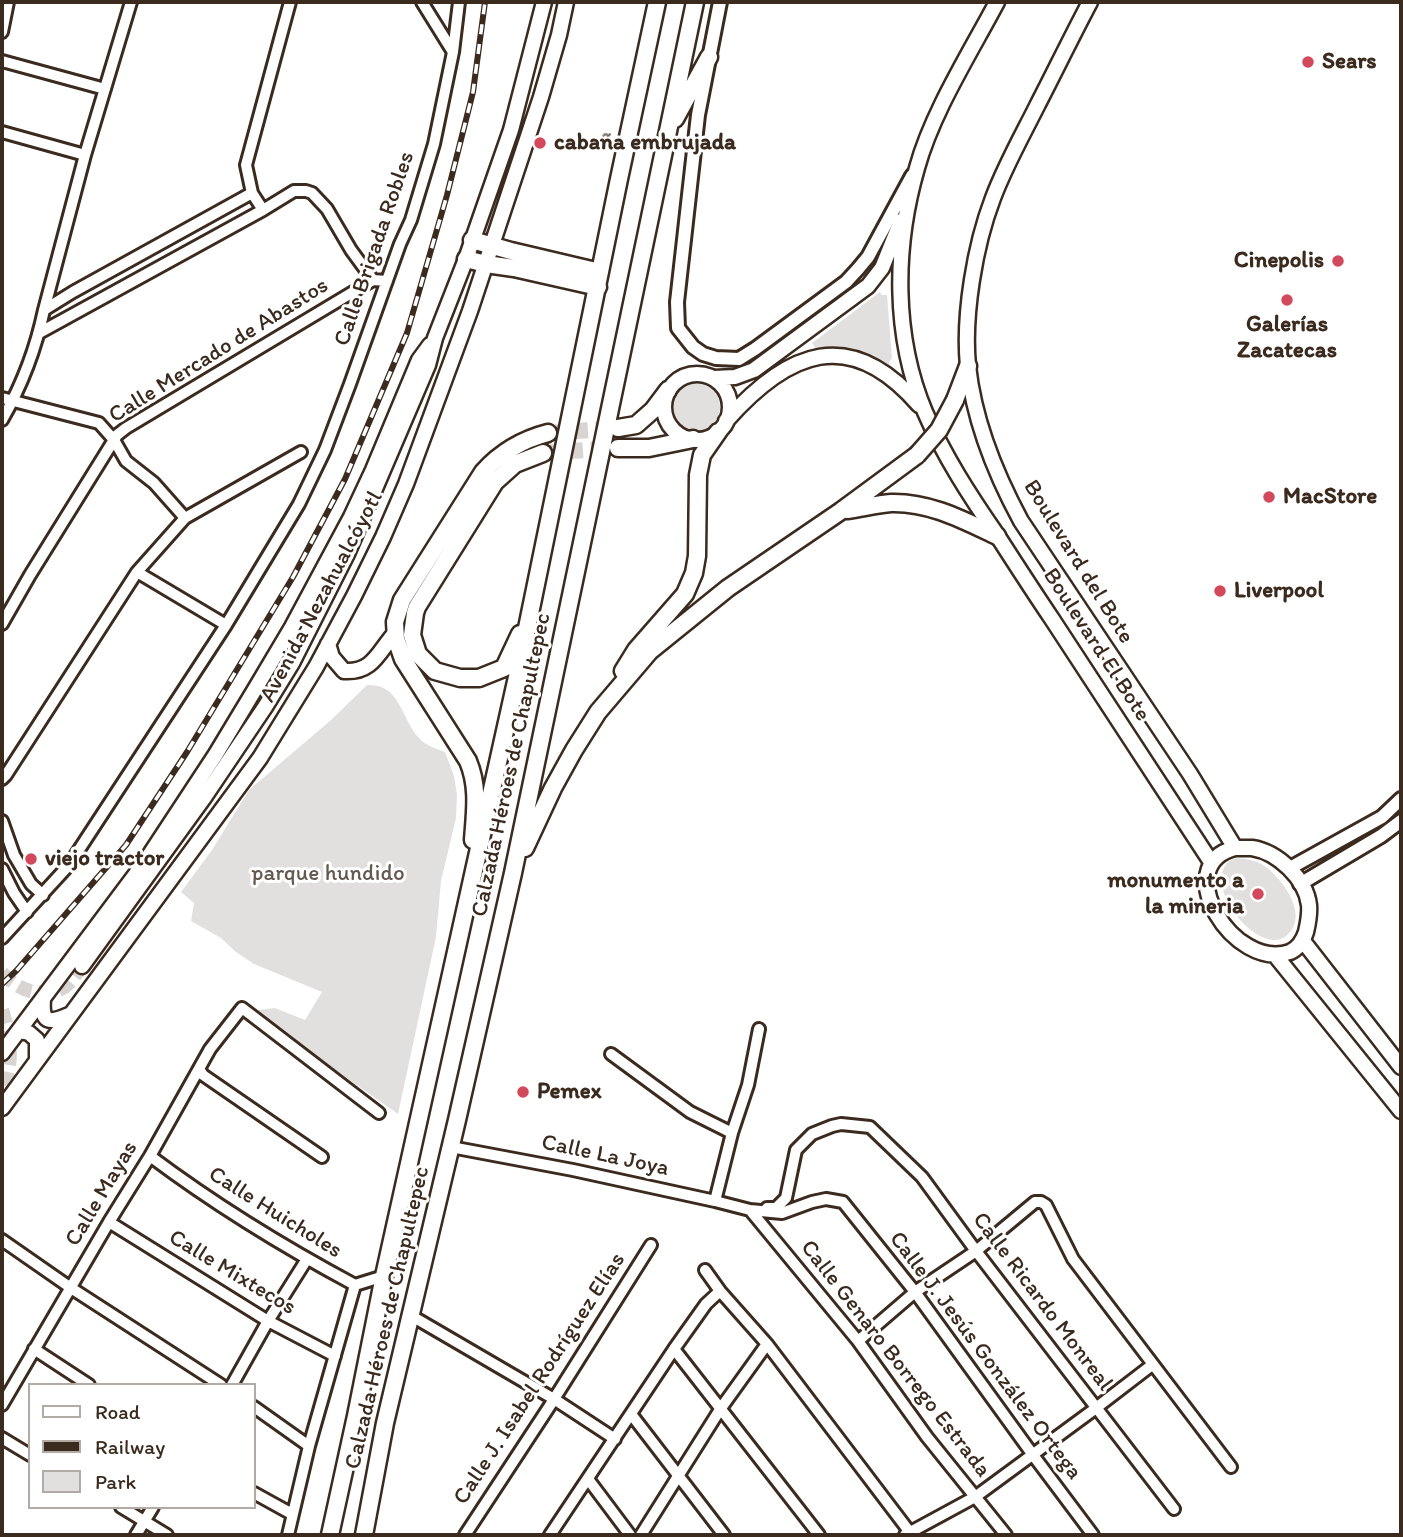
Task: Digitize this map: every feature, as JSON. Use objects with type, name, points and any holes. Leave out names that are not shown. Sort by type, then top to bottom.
[{"type":"main road","name":"Avenida Nezahualcóyotl","points":[[82,966],[203,799],[265,707],[292,663],[341,566],[428,365],[435,338],[511,130],[544,2]]},
{"type":"main road","name":"Avenida Nezahualcóyotl","points":[[2,1108],[255,766],[328,645],[383,537],[406,484],[492,246],[541,97],[566,2]]},
{"type":"main road","name":"Calzada Héroes de Chapultepec","points":[[330,1535],[384,1276],[469,902],[657,2]]},
{"type":"main road","name":"Calzada Héroes de Chapultepec","points":[[364,1535],[385,1423],[513,873],[695,2]]},
{"type":"main road","points":[[927,416],[906,345],[900,300],[901,261],[909,201],[917,167],[941,107],[997,2]]},
{"type":"main road","name":"Boulevard del Bote","points":[[1090,2],[1004,172],[990,206],[970,302],[968,366],[977,416],[989,452],[1021,521],[1190,774],[1236,848]]},
{"type":"main road","points":[[666,137],[709,57]]},
{"type":"main road","points":[[618,428],[636,425],[653,410],[676,381],[687,375],[735,377],[754,370],[868,286],[882,268],[909,201]]},
{"type":"main road","points":[[472,240],[599,279]]},
{"type":"main road","points":[[466,259],[599,279]]},
{"type":"main road","points":[[449,304],[470,311]]},
{"type":"main road","name":"Avenida Nezahualcóyotl","points":[[2,1053],[145,862],[216,754],[285,639],[351,517],[419,360],[435,338]]},
{"type":"main road","points":[[513,873],[574,750],[636,650],[685,594],[697,556],[698,475],[702,455],[722,426],[752,393],[780,373],[801,361],[828,355],[852,357],[875,366],[907,391],[927,416]]},
{"type":"main road","points":[[598,712],[650,651],[728,588],[917,455],[939,430],[968,366]]},
{"type":"main road","points":[[618,448],[649,448],[702,439],[722,426],[730,406],[725,390],[712,377]]},
{"type":"main road","points":[[668,390],[664,400],[667,421],[674,430],[693,439]]},
{"type":"main road","name":"Boulevard El Bote","points":[[927,416],[964,486],[1211,862]]},
{"type":"main road","points":[[469,902],[476,804],[473,774],[468,761],[403,660],[396,639],[395,622],[402,600],[482,472],[514,445],[530,437],[548,433]]},
{"type":"main road","points":[[530,613],[503,668],[479,678],[460,678],[435,671],[418,654],[412,635],[417,607],[495,482],[515,464],[543,453]]},
{"type":"main road","points":[[841,511],[888,503],[910,503],[951,515],[997,536]]},
{"type":"main road","points":[[328,645],[332,657],[344,671],[358,670],[378,657],[396,632]]},
{"type":"main road","points":[[1236,848],[1252,848],[1274,856],[1290,869],[1306,893],[1309,919],[1303,941],[1292,951],[1275,955],[1249,948],[1231,934],[1213,909],[1207,891],[1211,862],[1224,851],[1236,848]]},
{"type":"main road","points":[[1303,941],[1401,1067]]},
{"type":"main road","points":[[1275,955],[1401,1111]]},
{"type":"main road","points":[[43,1000],[43,1016],[49,1020],[71,1014]]},
{"type":"main road","points":[[19,1031],[35,1036],[37,1060]]},
{"type":"street","points":[[2,32],[8,2]]},
{"type":"street","points":[[2,420],[7,400],[39,333],[85,155],[131,2]]},
{"type":"street","points":[[263,210],[252,192],[246,165],[290,2]]},
{"type":"street","points":[[422,2],[453,52]]},
{"type":"street","name":"Calle Brigada Robles","points":[[2,938],[69,865],[226,625],[299,504],[324,450],[411,220],[433,144],[453,52],[458,2]]},
{"type":"street","points":[[720,2],[698,115],[677,302],[678,328],[693,347],[716,358],[739,359],[846,282],[868,257],[917,167]]},
{"type":"street","points":[[2,61],[105,89]]},
{"type":"street","points":[[2,132],[85,155]]},
{"type":"street","points":[[39,333],[294,191],[312,193],[327,209],[351,250],[373,280],[387,281]]},
{"type":"street","points":[[44,310],[252,192]]},
{"type":"street","name":"Calle Mercado de Abastos","points":[[2,624],[114,440],[126,428],[373,280]]},
{"type":"street","points":[[703,354],[712,377]]},
{"type":"street","points":[[7,400],[99,423],[114,440],[126,461],[154,483],[185,518]]},
{"type":"street","points":[[2,779],[137,572],[185,518],[301,452]]},
{"type":"street","points":[[137,572],[226,625]]},
{"type":"street","points":[[1290,869],[1382,817],[1401,799]]},
{"type":"street","points":[[2,821],[14,855],[31,884],[43,894]]},
{"type":"street","points":[[1300,884],[1381,836],[1401,821]]},
{"type":"street","points":[[2,869],[27,912]]},
{"type":"street","name":"Calle Mayas","points":[[2,1405],[150,1156],[210,1049],[242,1008],[379,1113]]},
{"type":"street","points":[[715,1200],[732,1133],[748,1085],[759,1028]]},
{"type":"street","points":[[611,1054],[691,1112],[732,1133]]},
{"type":"street","points":[[199,1069],[322,1157]]},
{"type":"street","name":"Calle Ricardo Monreal","points":[[750,1210],[776,1208],[786,1198],[796,1150],[812,1134],[841,1124],[870,1127],[922,1177],[1174,1509]]},
{"type":"street","name":"Calle La Joya","points":[[451,1147],[573,1170],[750,1210],[782,1213],[826,1199],[843,1202]]},
{"type":"street","name":"Calle Huicholes","points":[[150,1156],[177,1177],[307,1259],[355,1285],[384,1276]]},
{"type":"street","name":"Calle J. Jesús González Ortega","points":[[843,1202],[915,1292],[1093,1535]]},
{"type":"street","points":[[858,1341],[915,1292],[976,1251],[1035,1202],[1041,1202],[1073,1259],[1231,1467]]},
{"type":"street","name":"Calle Genaro Borrego Estrada","points":[[750,1210],[858,1341],[927,1437],[1006,1535]]},
{"type":"street","name":"Calle Mixtecos","points":[[109,1222],[268,1321],[335,1356]]},
{"type":"street","points":[[2,1240],[218,1383]]},
{"type":"street","name":"Calle J. Isabel Rodríguez Elías","points":[[464,1535],[651,1245]]},
{"type":"street","points":[[233,1383],[307,1259]]},
{"type":"street","points":[[705,1270],[767,1344],[909,1534],[975,1497],[1152,1364]]},
{"type":"street","points":[[288,1535],[309,1446],[355,1285]]},
{"type":"street","points":[[550,1535],[674,1349],[706,1304],[720,1291]]},
{"type":"street","points":[[410,1315],[554,1399],[615,1439]]},
{"type":"street","points":[[641,1535],[720,1408],[767,1344]]},
{"type":"street","points":[[34,1349],[86,1383]]},
{"type":"street","points":[[674,1349],[819,1535]]},
{"type":"street","points":[[256,1408],[309,1446]]},
{"type":"street","points":[[631,1414],[724,1535]]},
{"type":"street","points":[[2,1438],[28,1454]]},
{"type":"street","points":[[588,1479],[630,1535]]},
{"type":"street","points":[[256,1494],[292,1514]]},
{"type":"street","points":[[124,1509],[167,1535]]},
{"type":"street","points":[[136,1535],[152,1509]]},
{"type":"green space","points":[[880,292],[887,295],[891,366],[849,350],[814,351],[812,343]]},
{"type":"green space","points":[[696,383],[713,390],[720,407],[713,424],[696,431],[679,424],[672,407],[679,390]]},
{"type":"green space","name":"parque hundido","points":[[367,685],[378,686],[394,696],[420,739],[445,752],[454,776],[457,795],[456,818],[441,881],[436,937],[398,1114],[257,1015],[258,1010],[275,1008],[305,1020],[322,992],[254,964],[221,938],[191,921],[194,903],[181,892],[212,850],[249,790],[331,720]]},
{"type":"green space","points":[[1237,858],[1263,865],[1285,888],[1295,908],[1296,919],[1286,936],[1275,940],[1262,937],[1249,929],[1228,902],[1222,887],[1222,874],[1228,862]]},
{"type":"tunnel","points":[[548,433],[618,428]]},
{"type":"tunnel","points":[[543,453],[614,448]]},
{"type":"tunnel","points":[[2,973],[22,988],[34,992],[50,992],[66,986],[82,966]]},
{"type":"tunnel","points":[[2,1010],[10,1050],[2,1089]]},
{"type":"railway","points":[[2,984],[126,845],[187,752],[293,577],[345,479],[407,333],[447,195],[473,92],[485,2]]},
{"type":"place","name":"Sears","points":[[1308,62]]},
{"type":"place","name":"cabaña embrujada","points":[[540,143]]},
{"type":"place","name":"Cinepolis","points":[[1338,261]]},
{"type":"place","name":"Galerías Zacatecas","points":[[1287,300]]},
{"type":"place","name":"MacStore","points":[[1269,497]]},
{"type":"place","name":"Liverpool","points":[[1220,591]]},
{"type":"place","name":"viejo tractor","points":[[31,859]]},
{"type":"place","name":"monumento a la mineria","points":[[1258,894]]},
{"type":"place","name":"Pemex","points":[[523,1092]]}]
